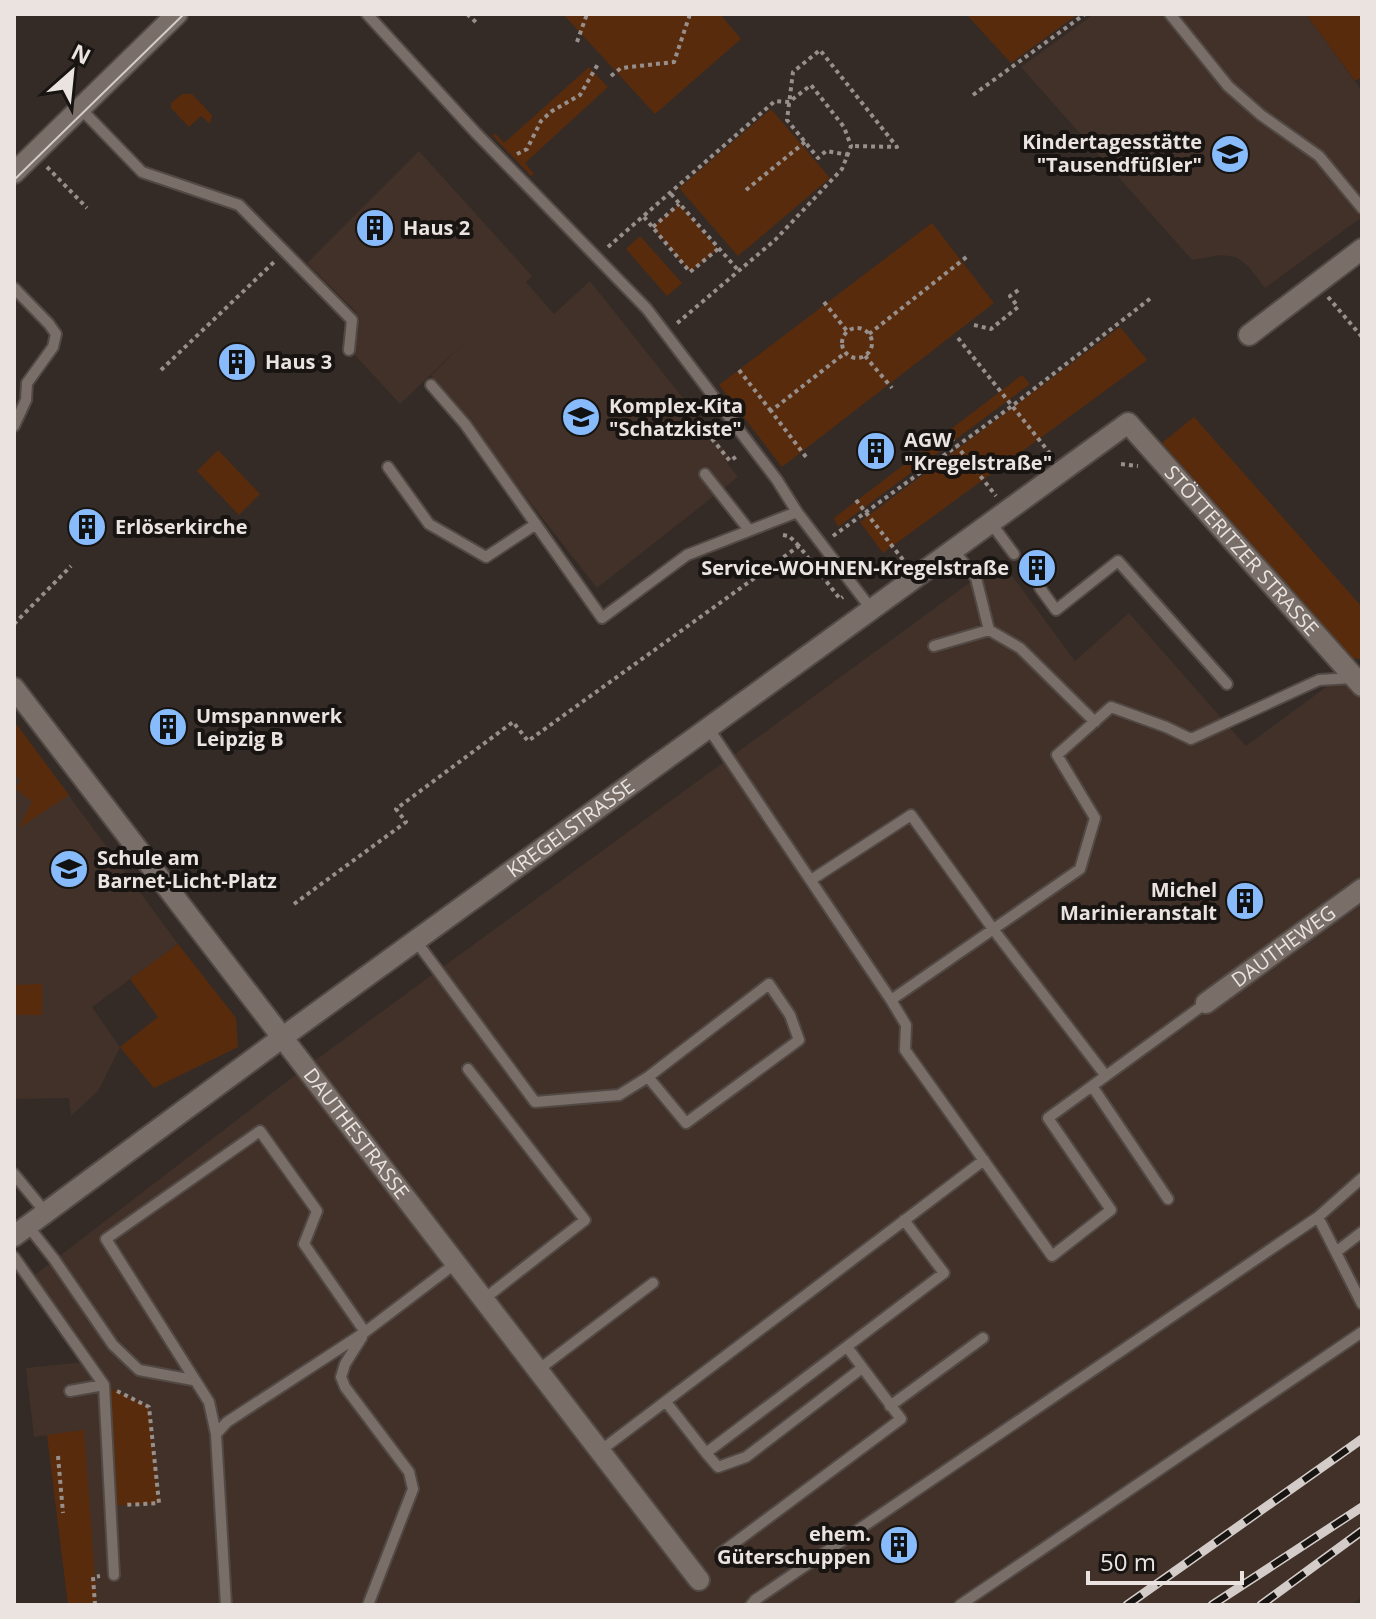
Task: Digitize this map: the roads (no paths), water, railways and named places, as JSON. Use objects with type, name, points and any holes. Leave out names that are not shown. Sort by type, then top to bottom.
[{"type":"street","points":[[14,173],[177,14]]},
{"type":"street","points":[[1249,335],[1362,249]]},
{"type":"street","name":"KREGELSTRASSE","points":[[21,1231],[1128,423]]},
{"type":"street","name":"STÖTTERITZER STRASSE","points":[[1128,423],[1359,678]]},
{"type":"street","name":"DAUTHESTRASSE","points":[[14,688],[699,1580]]},
{"type":"street","name":"DAUTHEWEG","points":[[1206,1003],[1362,889]]},
{"type":"lane","points":[[367,14],[647,309],[872,610]]},
{"type":"lane","points":[[1170,14],[1228,86],[1261,115],[1319,156],[1362,208]]},
{"type":"lane","points":[[80,108],[142,172],[239,205],[352,320],[349,350]]},
{"type":"lane","points":[[14,288],[56,334],[53,347],[27,383],[26,400],[14,426]]},
{"type":"lane","points":[[431,385],[465,424],[602,618],[687,555],[797,512]]},
{"type":"lane","points":[[388,467],[429,524],[486,557],[536,524]]},
{"type":"lane","points":[[705,474],[749,530]]},
{"type":"lane","points":[[999,517],[1014,554]]},
{"type":"lane","points":[[953,550],[976,578],[989,630],[1020,648],[1095,722]]},
{"type":"lane","points":[[1040,588],[1056,610],[1118,561],[1227,684]]},
{"type":"lane","points":[[934,646],[989,630]]},
{"type":"lane","points":[[891,1000],[1080,869],[1095,818],[1057,755],[1111,707],[1191,739],[1319,680],[1359,678]]},
{"type":"lane","points":[[709,729],[891,1000],[906,1025],[905,1050],[1052,1256],[1111,1210],[1048,1118],[1206,1003]]},
{"type":"lane","points":[[811,880],[911,815],[993,929],[1106,1076]]},
{"type":"lane","points":[[416,941],[535,1102],[619,1095],[648,1077],[769,984],[790,1015],[799,1040],[686,1123],[648,1077]]},
{"type":"lane","points":[[468,1069],[585,1220],[484,1299]]},
{"type":"lane","points":[[1092,1086],[1168,1199]]},
{"type":"lane","points":[[226,1605],[216,1434],[209,1402],[106,1239],[260,1131],[317,1211],[304,1244],[365,1332]]},
{"type":"lane","points":[[600,1451],[984,1160]]},
{"type":"lane","points":[[14,1174],[46,1213]]},
{"type":"lane","points":[[751,1605],[1318,1217],[1362,1178]]},
{"type":"lane","points":[[1318,1217],[1362,1304]]},
{"type":"lane","points":[[706,1453],[944,1273],[904,1220]]},
{"type":"lane","points":[[21,1231],[54,1259],[113,1345],[139,1370],[193,1380]]},
{"type":"lane","points":[[1336,1252],[1362,1232]]},
{"type":"lane","points":[[14,1257],[104,1385],[114,1575]]},
{"type":"lane","points":[[216,1434],[227,1422],[365,1332],[456,1263]]},
{"type":"lane","points":[[538,1370],[653,1283]]},
{"type":"lane","points":[[365,1332],[345,1364],[341,1377],[409,1472],[413,1489],[368,1605]]},
{"type":"lane","points":[[960,1605],[1362,1332]]},
{"type":"lane","points":[[890,1406],[983,1338]]},
{"type":"lane","points":[[721,1553],[901,1419],[847,1347]]},
{"type":"lane","points":[[666,1402],[718,1467],[746,1457],[862,1368]]},
{"type":"lane","points":[[70,1391],[104,1385]]},
{"type":"tram line","points":[[14,180],[184,14]]},
{"type":"railway","points":[[1127,1605],[1362,1439]]},
{"type":"railway","points":[[1212,1605],[1362,1507]]},
{"type":"railway","points":[[1261,1605],[1362,1531]]},
{"type":"place","name":"Kindertagesstätte \"Tausendfüßler\"","points":[[1230,154]]},
{"type":"place","name":"Haus 2","points":[[375,228]]},
{"type":"place","name":"Haus 3","points":[[237,362]]},
{"type":"place","name":"Komplex-Kita \"Schatzkiste\"","points":[[581,417]]},
{"type":"place","name":"AGW \"Kregelstraße\"","points":[[876,451]]},
{"type":"place","name":"Erlöserkirche","points":[[87,527]]},
{"type":"place","name":"Service-WOHNEN-Kregelstraße","points":[[1037,568]]},
{"type":"place","name":"Umspannwerk Leipzig B","points":[[168,727]]},
{"type":"place","name":"Schule am Barnet-Licht-Platz","points":[[69,869]]},
{"type":"place","name":"Michel Marinieranstalt","points":[[1245,901]]},
{"type":"place","name":"ehem. Güterschuppen","points":[[899,1545]]}]
